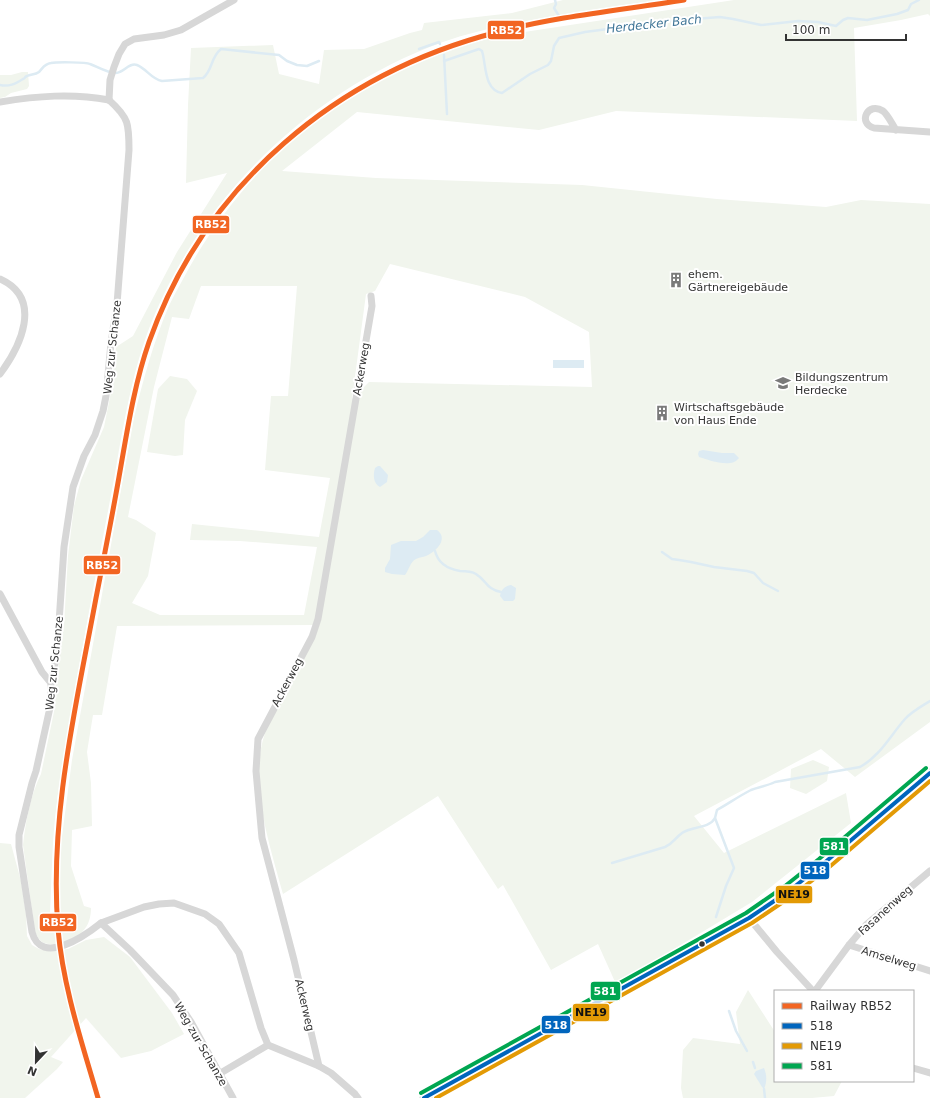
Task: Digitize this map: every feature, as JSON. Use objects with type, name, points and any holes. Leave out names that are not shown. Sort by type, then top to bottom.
[{"type":"main road","points":[[424,1098],[750,918],[823,864],[930,773]]},
{"type":"street","points":[[0,102],[51,95],[89,96],[109,100],[110,80],[118,54],[125,44],[134,39],[164,35],[181,30],[234,0]]},
{"type":"street","name":"Weg zur Schanze","points":[[109,100],[126,118],[129,135],[129,150],[117,304],[111,343],[106,396],[103,411],[95,434],[84,456],[73,487],[64,547],[57,653],[51,683],[51,703],[36,771],[19,835],[19,847],[33,938],[38,944],[47,947],[65,945],[76,941],[101,923],[130,950],[173,995],[191,1022],[232,1098]]},
{"type":"street","points":[[896,130],[930,132]]},
{"type":"street","points":[[0,279],[19,293],[24,309],[25,325],[18,345],[10,361],[0,374]]},
{"type":"street","name":"Ackerweg","points":[[319,1066],[294,960],[262,838],[256,764],[258,739],[312,637],[318,619],[372,306],[371,296]]},
{"type":"street","points":[[0,594],[42,672],[51,683]]},
{"type":"street","name":"Fasanenweg","points":[[815,990],[849,945],[875,916],[930,871]]},
{"type":"street","points":[[101,923],[144,907],[159,904],[174,903],[205,914],[219,924],[239,953],[261,1028],[268,1045],[319,1066],[331,1073],[356,1094],[358,1098]]},
{"type":"street","points":[[750,918],[777,952],[813,990]]},
{"type":"street","name":"Amselweg","points":[[849,945],[930,971]]},
{"type":"street","points":[[219,1074],[268,1045]]},
{"type":"street","points":[[914,1068],[930,1072]]},
{"type":"shaded area","points":[[563,0],[659,0],[547,17],[469,34],[443,42],[394,63],[347,89],[303,121],[263,156],[227,196],[195,239],[169,285],[142,348],[131,389],[120,444],[73,700],[59,788],[54,825],[49,930],[61,929],[59,899],[61,844],[72,760],[134,418],[153,349],[171,301],[199,251],[218,223],[239,195],[286,145],[341,103],[386,76],[436,54],[487,39],[734,0],[930,0],[930,16],[928,14],[854,28],[857,121],[616,111],[539,130],[357,112],[282,171],[376,178],[582,185],[717,199],[826,207],[861,200],[930,204],[930,722],[855,777],[821,749],[694,816],[724,853],[846,793],[851,823],[752,902],[616,984],[598,944],[551,970],[503,885],[498,889],[438,796],[283,894],[267,835],[263,814],[260,793],[260,752],[265,733],[318,625],[117,626],[102,715],[93,715],[87,752],[91,783],[92,826],[72,830],[71,866],[84,906],[91,908],[90,917],[85,929],[75,938],[56,944],[44,943],[39,939],[35,932],[23,845],[29,809],[34,790],[41,774],[55,707],[55,690],[64,625],[68,556],[74,506],[81,480],[104,427],[111,392],[116,347],[133,336],[177,252],[227,173],[186,183],[191,48],[273,45],[279,74],[319,84],[324,50],[364,49],[422,30],[424,23],[512,13]],"holes":[[[390,264],[525,297],[589,332],[592,387],[369,382],[352,399],[366,294],[375,291]],[[201,286],[297,286],[288,396],[271,396],[265,470],[330,478],[319,537],[192,524],[190,540],[240,541],[317,547],[304,615],[160,615],[132,603],[148,576],[156,533],[136,520],[128,517],[154,387],[172,317],[189,319]]]},
{"type":"shaded area","points":[[28,72],[29,86],[27,89],[11,93],[0,98],[0,75],[11,75]]},
{"type":"shaded area","points":[[553,360],[584,360],[584,368],[553,368]]},
{"type":"shaded area","points":[[170,376],[187,379],[197,391],[185,420],[183,455],[175,456],[147,452],[158,389]]},
{"type":"shaded area","points":[[703,450],[734,453],[739,458],[731,463],[714,462],[699,457],[699,451]]},
{"type":"shaded area","points":[[380,466],[388,475],[387,482],[380,487],[376,484],[374,476],[375,468]]},
{"type":"shaded area","points":[[430,530],[437,530],[442,537],[440,544],[432,553],[414,560],[405,575],[385,572],[385,568],[390,559],[391,545],[401,541],[416,541]]},
{"type":"shaded area","points":[[511,585],[516,588],[515,599],[513,601],[504,601],[500,596],[501,592],[505,587]]},
{"type":"shaded area","points":[[813,760],[829,767],[827,781],[806,794],[790,788],[791,769]]},
{"type":"shaded area","points":[[0,843],[11,844],[21,881],[26,915],[27,936],[32,945],[39,949],[51,951],[68,949],[86,940],[104,937],[130,957],[172,1013],[184,1034],[151,1051],[121,1058],[86,1018],[51,1057],[63,1062],[57,1069],[25,1098],[0,1098]]},
{"type":"shaded area","points":[[748,990],[774,1030],[774,1082],[841,1082],[834,1096],[812,1098],[683,1098],[681,1088],[683,1050],[693,1038],[740,1044],[736,1012]]},
{"type":"shaded area","points":[[764,1068],[766,1073],[766,1084],[764,1089],[754,1074],[756,1071]]},
{"type":"waterway","points":[[555,0],[556,4],[554,8],[559,16]]},
{"type":"waterway","name":"Herdecker Bach","points":[[444,61],[479,49],[482,51],[489,83],[492,88],[502,93],[530,74],[548,65],[551,61],[554,46],[559,38],[585,32],[669,21],[720,17],[761,25],[798,21],[818,22],[836,26],[848,18],[867,20],[897,14],[908,10],[911,4],[919,0]]},
{"type":"waterway","name":"Herdecker Bach","points":[[419,49],[439,42],[440,44]]},
{"type":"waterway","name":"Herdecker Bach","points":[[0,85],[6,86],[15,84],[24,79],[26,76],[38,73],[47,64],[59,62],[87,63],[113,73],[119,73],[134,64],[158,80],[162,81],[203,78],[215,56],[221,49],[279,55],[287,61],[297,65],[307,66],[319,61]]},
{"type":"waterway","points":[[444,55],[447,114]]},
{"type":"waterway","points":[[435,551],[438,559],[444,565],[456,570],[474,573],[489,587],[501,592]]},
{"type":"waterway","points":[[662,552],[672,559],[754,573],[763,583],[778,591]]},
{"type":"waterway","points":[[716,917],[726,886],[734,868],[715,818],[717,810],[751,790],[775,782],[860,767],[879,751],[907,716],[930,701]]},
{"type":"waterway","points":[[612,863],[665,847],[682,833],[691,829],[705,826],[712,822],[715,818]]},
{"type":"waterway","points":[[729,1011],[736,1031],[747,1051]]},
{"type":"waterway","points":[[753,1062],[755,1068]]},
{"type":"waterway","points":[[764,1089],[765,1098]]},
{"type":"rail line","name":"RB52","points":[[98,1098],[74,1015],[60,951],[56,887],[57,845],[66,762],[73,721],[135,392],[149,342],[173,285],[205,233],[242,185],[284,143],[332,106],[383,76],[439,51],[521,26],[567,17],[684,0]]},
{"type":"transit line","name":"581","points":[[421,1093],[746,913],[785,886],[819,859],[926,768]]},
{"type":"transit line","name":"518","points":[[424,1098],[749,918],[789,891],[823,864],[930,773]]},
{"type":"transit line","name":"NE19","points":[[436,1098],[752,923],[792,896],[827,869],[930,781]]},
{"type":"place","name":"ehem. Gärtnereigebäude","points":[[676,280]]},
{"type":"place","name":"Bildungszentrum Herdecke","points":[[783,383]]},
{"type":"place","name":"Wirtschaftsgebäude von Haus Ende","points":[[662,413]]}]
